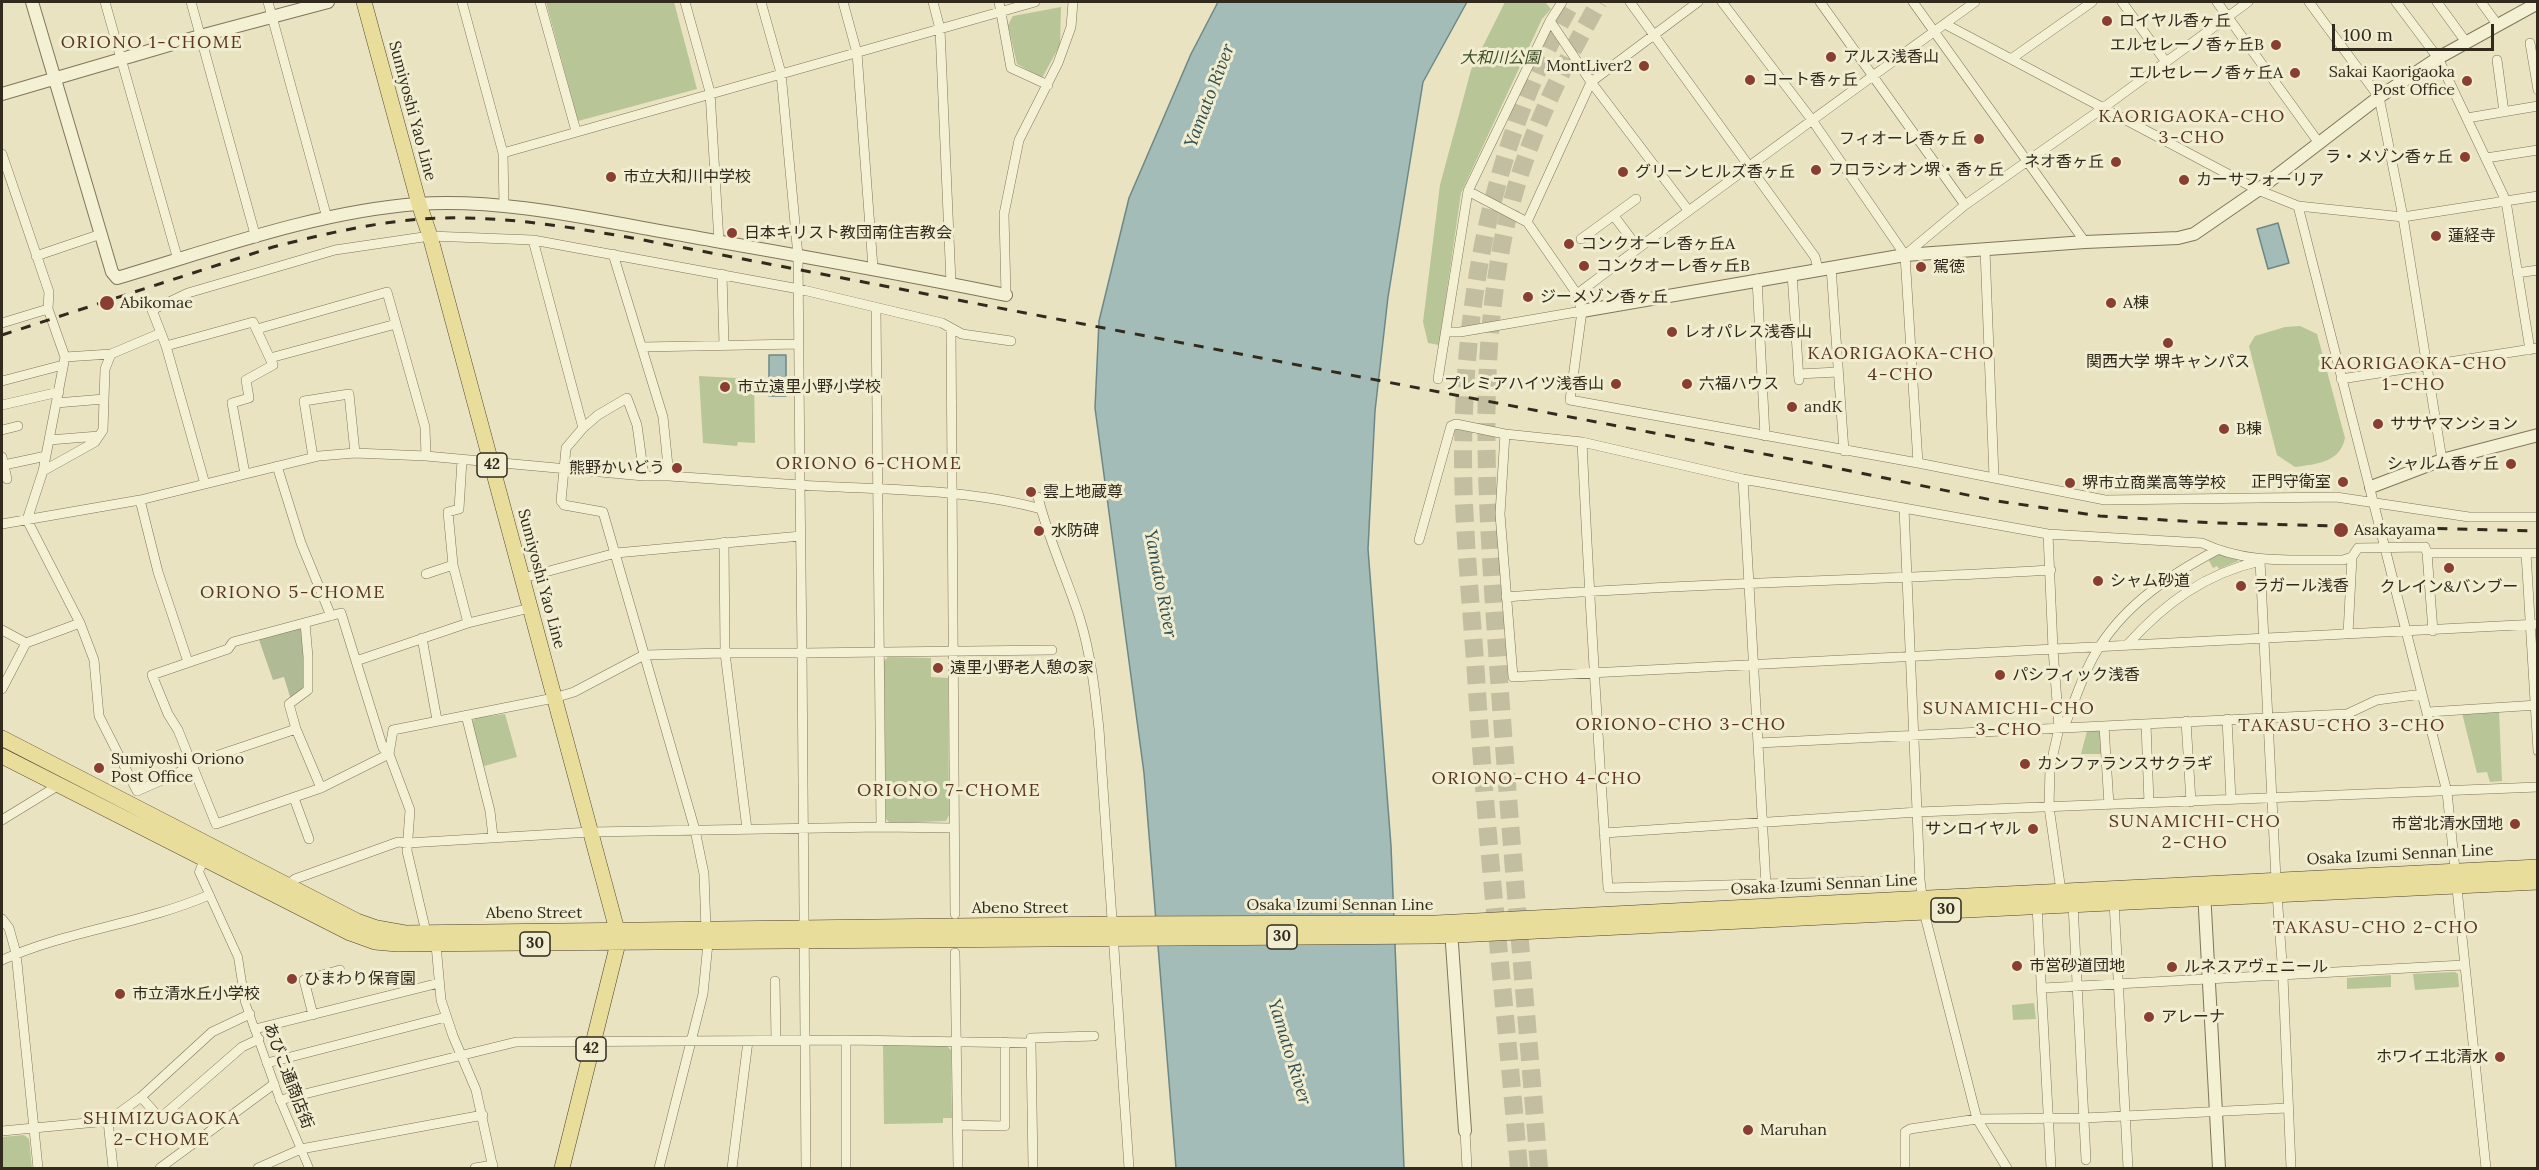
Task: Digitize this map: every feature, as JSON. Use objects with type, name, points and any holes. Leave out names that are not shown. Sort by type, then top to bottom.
[{"type":"main road","name":"Sumiyoshi Yao Line","points":[[364,2],[523,578],[617,937],[562,1168]]},
{"type":"main road","name":"Abeno Street","points":[[2,738],[134,797],[207,853],[362,938],[386,943],[436,945],[617,937],[1120,931]]},
{"type":"main road","name":"Abeno Street","points":[[2,756],[59,785],[207,853],[287,885],[367,926],[405,933],[617,937]]},
{"type":"main road","name":"Osaka Izumi Sennan Line","points":[[1120,931],[1445,932],[1923,905],[2061,891],[2204,890],[2455,878],[2538,867]]},
{"type":"main road","name":"Osaka Izumi Sennan Line","points":[[2455,878],[2538,882]]},
{"type":"main road","name":"Osaka Izumi Sennan Line","points":[[1923,905],[2037,906],[2114,901],[2204,890]]},
{"type":"street","points":[[32,2],[112,272],[117,278],[327,218],[419,204],[504,206],[873,268],[1006,295],[1004,214],[1019,140],[1058,63],[1071,27],[1073,2]]},
{"type":"street","points":[[105,2],[178,260]]},
{"type":"street","points":[[191,2],[256,238]]},
{"type":"street","points":[[268,2],[327,218]]},
{"type":"street","points":[[2,94],[120,58],[328,2]]},
{"type":"street","points":[[462,2],[503,153],[504,206]]},
{"type":"street","points":[[540,2],[576,131]]},
{"type":"street","points":[[685,2],[710,92],[719,242]]},
{"type":"street","points":[[761,2],[781,73],[798,256],[806,1168]]},
{"type":"street","points":[[843,2],[857,53],[873,268]]},
{"type":"street","points":[[933,2],[940,29],[951,283]]},
{"type":"street","points":[[503,153],[710,92],[940,29],[1000,7],[1035,2]]},
{"type":"street","points":[[1438,379],[1468,191],[1550,21],[1562,2]]},
{"type":"street","points":[[1630,2],[1815,257],[1818,269]]},
{"type":"street","points":[[1527,222],[1591,82],[1698,2]]},
{"type":"street","points":[[1722,2],[1812,120],[1905,255],[1918,463]]},
{"type":"street","points":[[1820,2],[1875,75],[1965,205]]},
{"type":"street","points":[[1914,2],[2085,242]]},
{"type":"street","points":[[1577,294],[1688,210],[1750,168],[1812,120],[1976,2]]},
{"type":"street","points":[[2011,59],[2092,2]]},
{"type":"street","points":[[2122,2],[2166,62]]},
{"type":"street","points":[[2217,2],[2319,143]]},
{"type":"street","points":[[1905,255],[1965,205],[2248,2]]},
{"type":"street","points":[[2309,2],[2379,97],[2403,217],[2442,460]]},
{"type":"street","points":[[2341,379],[2534,349],[2517,273],[2506,201],[2438,58],[2396,2]]},
{"type":"street","points":[[2437,2],[2466,42]]},
{"type":"street","points":[[2481,2],[2497,24]]},
{"type":"street","points":[[1446,332],[1460,333],[1757,279],[1905,255],[2178,238],[2194,234],[2258,190],[2379,97],[2438,58],[2531,4]]},
{"type":"street","points":[[1000,7],[1011,68],[1048,85]]},
{"type":"street","points":[[1550,21],[1591,82],[1688,210]]},
{"type":"street","points":[[1945,24],[2258,190],[2298,207],[2403,217],[2538,196]]},
{"type":"street","points":[[2530,43],[2538,90]]},
{"type":"street","points":[[2497,60],[2504,112]]},
{"type":"street","points":[[2467,118],[2538,106]]},
{"type":"street","points":[[2486,158],[2538,150]]},
{"type":"street","points":[[2,153],[49,292],[48,309],[64,361],[43,471],[27,520],[80,623],[94,660],[99,716],[134,797],[192,764],[296,729]]},
{"type":"street","points":[[1468,191],[1527,222],[1577,294],[1582,311],[1570,400],[1994,477],[2105,500],[2336,497],[2469,517],[2538,517]]},
{"type":"street","points":[[1581,239],[1636,199]]},
{"type":"street","points":[[2298,207],[2447,792],[2463,965],[2486,1168]]},
{"type":"street","points":[[1614,216],[1638,248]]},
{"type":"street","points":[[36,256],[101,234]]},
{"type":"street","points":[[205,484],[166,346],[152,310],[188,293],[335,250],[430,236],[533,240],[799,289],[942,323],[962,334],[1011,341]]},
{"type":"street","points":[[533,240],[583,428]]},
{"type":"street","points":[[1985,250],[1994,477]]},
{"type":"street","points":[[613,254],[663,417],[669,476]]},
{"type":"street","points":[[1831,267],[1844,451]]},
{"type":"street","points":[[2517,273],[2538,270]]},
{"type":"street","points":[[1792,273],[1799,377],[1838,372]]},
{"type":"street","points":[[722,274],[724,345]]},
{"type":"street","points":[[1757,279],[1765,436]]},
{"type":"street","points":[[257,329],[387,292],[425,427],[426,456]]},
{"type":"street","points":[[876,308],[881,827]]},
{"type":"street","points":[[2,323],[48,309]]},
{"type":"street","points":[[166,346],[253,322],[273,365],[246,380],[249,398],[232,403],[245,474]]},
{"type":"street","points":[[270,358],[396,324]]},
{"type":"street","points":[[951,330],[955,914]]},
{"type":"street","points":[[2,381],[64,361],[111,354],[161,333]]},
{"type":"street","points":[[642,347],[799,344]]},
{"type":"street","points":[[43,471],[95,442],[103,430],[105,369],[111,354]]},
{"type":"street","points":[[2,405],[59,392]]},
{"type":"street","points":[[313,457],[304,402],[349,394],[355,453]]},
{"type":"street","points":[[644,476],[637,425],[627,398],[598,415],[566,448],[562,468],[561,501],[564,505],[603,512],[695,830],[704,874],[707,936],[703,994],[659,1168]]},
{"type":"street","points":[[56,404],[104,399]]},
{"type":"street","points":[[1419,540],[1452,426],[1456,424],[1505,434],[1582,442],[1743,478],[2049,534],[2202,543],[2217,550],[2260,561]]},
{"type":"street","points":[[2,430],[18,426]]},
{"type":"street","points":[[1505,434],[1500,514],[1513,677],[2534,624]]},
{"type":"street","points":[[2371,487],[2442,460],[2538,435]]},
{"type":"street","points":[[49,440],[99,436]]},
{"type":"street","points":[[1582,442],[1588,591],[1601,753],[1608,888],[1920,880]]},
{"type":"street","points":[[2,524],[140,500],[313,457],[355,453],[426,456],[644,476],[952,494],[1023,504],[1041,509]]},
{"type":"street","points":[[7,479],[3,461],[46,456]]},
{"type":"street","points":[[462,460],[459,509],[448,512],[453,565],[468,623]]},
{"type":"street","points":[[277,466],[302,543],[331,616]]},
{"type":"street","points":[[1743,478],[1766,885]]},
{"type":"street","points":[[1038,496],[1088,646],[1100,729],[1120,931],[1129,1168]]},
{"type":"street","points":[[140,500],[158,572],[188,662]]},
{"type":"street","points":[[1904,508],[1913,736],[1923,905],[1977,1119],[2007,1168]]},
{"type":"street","points":[[2049,534],[2052,649],[2059,728],[2050,768],[2049,807],[2061,891]]},
{"type":"street","points":[[523,578],[616,553],[801,536]]},
{"type":"street","points":[[724,542],[725,652],[747,829]]},
{"type":"street","points":[[2348,634],[2352,557],[2358,548],[2425,547],[2433,631]]},
{"type":"street","points":[[2059,728],[2066,722],[2099,646],[2132,607],[2165,580],[2217,550]]},
{"type":"street","points":[[2427,553],[2538,553]]},
{"type":"street","points":[[2526,553],[2534,624],[2538,751]]},
{"type":"street","points":[[2128,644],[2155,614],[2183,594],[2237,566],[2260,561],[2343,560],[2352,557]]},
{"type":"street","points":[[2260,561],[2283,976],[2291,1168]]},
{"type":"street","points":[[426,574],[453,565]]},
{"type":"street","points":[[1506,597],[1588,591],[2051,570]]},
{"type":"street","points":[[356,661],[468,623],[530,608]]},
{"type":"street","points":[[389,754],[321,788],[216,824],[152,675],[228,649],[233,642],[341,613],[383,748],[389,754],[410,810],[407,851],[426,932]]},
{"type":"street","points":[[305,622],[308,690],[289,704],[296,729],[321,788]]},
{"type":"street","points":[[2,689],[26,643],[80,623]]},
{"type":"street","points":[[2,630],[26,643]]},
{"type":"street","points":[[422,638],[437,720]]},
{"type":"street","points":[[389,754],[393,730],[554,698],[574,692],[645,655],[725,652],[1052,650]]},
{"type":"street","points":[[1758,743],[2347,714],[2377,700],[2422,694]]},
{"type":"street","points":[[2428,712],[2536,705]]},
{"type":"street","points":[[466,715],[490,812],[493,837]]},
{"type":"street","points":[[2227,719],[2231,800]]},
{"type":"street","points":[[2186,722],[2191,802]]},
{"type":"street","points":[[2146,723],[2150,803]]},
{"type":"street","points":[[2104,726],[2109,805]]},
{"type":"street","points":[[2,820],[59,785]]},
{"type":"street","points":[[1604,833],[1918,812],[2538,787]]},
{"type":"street","points":[[294,798],[309,839]]},
{"type":"street","points":[[287,885],[295,879],[398,842],[590,832],[881,827],[954,828]]},
{"type":"street","name":"あびこ通商店街","points":[[207,853],[199,872],[237,957],[255,1029],[280,1100],[309,1168]]},
{"type":"street","points":[[2204,890],[2219,1168]]},
{"type":"street","points":[[2,960],[16,953],[83,931],[179,908],[209,896]]},
{"type":"street","points":[[2114,901],[2128,1168]]},
{"type":"street","points":[[2073,904],[2086,1160]]},
{"type":"street","points":[[2037,906],[2051,1168]]},
{"type":"street","points":[[2,919],[9,928],[16,953],[38,1168]]},
{"type":"street","points":[[1445,932],[1467,1168]]},
{"type":"street","points":[[436,945],[446,1017],[462,1054],[483,1115],[493,1167],[475,1168]]},
{"type":"street","points":[[956,953],[958,1168]]},
{"type":"street","points":[[2043,988],[2463,965]]},
{"type":"street","points":[[313,1015],[304,980],[340,970]]},
{"type":"street","points":[[775,981],[776,1040]]},
{"type":"street","points":[[255,1029],[440,983]]},
{"type":"street","points":[[2,1131],[108,1121],[141,1097],[212,1032],[250,1014]]},
{"type":"street","points":[[267,1063],[446,1017]]},
{"type":"street","points":[[1034,1168],[1031,1038],[1094,1036]]},
{"type":"street","points":[[141,1097],[158,1115],[165,1114],[242,1047],[259,1039]]},
{"type":"street","points":[[846,1040],[846,1168]]},
{"type":"street","points":[[280,1100],[516,1042],[957,1040],[1031,1043]]},
{"type":"street","points":[[732,1168],[748,1041]]},
{"type":"street","points":[[958,1125],[1005,1126],[1005,1042]]},
{"type":"street","points":[[160,1168],[274,1084]]},
{"type":"street","points":[[1905,1168],[1905,1132],[1910,1129],[1977,1119],[2084,1118],[2287,1108]]},
{"type":"street","points":[[260,1168],[301,1149],[483,1115]]},
{"type":"street","points":[[108,1121],[113,1168]]},
{"type":"green space","points":[[546,2],[674,2],[697,89],[578,121]]},
{"type":"green space","name":"大和川公園","points":[[1505,2],[1545,2],[1551,9],[1542,19],[1461,193],[1439,345],[1428,343],[1423,322],[1440,185],[1471,70]]},
{"type":"green space","points":[[1061,7],[1060,45],[1042,78],[1017,64],[1008,25],[1013,16]]},
{"type":"green space","points":[[2300,326],[2317,334],[2345,438],[2338,453],[2333,457],[2319,463],[2295,467],[2277,455],[2249,346],[2255,336],[2285,327]]},
{"type":"green space","points":[[699,376],[754,379],[755,443],[738,442],[737,446],[703,443]]},
{"type":"green space","points":[[2217,553],[2237,558],[2238,561],[2219,569],[2217,566],[2213,568],[2207,557]]},
{"type":"green space","points":[[302,624],[306,684],[301,692],[291,700],[284,677],[273,680],[258,637]]},
{"type":"green space","points":[[888,657],[931,658],[931,677],[948,678],[949,815],[946,821],[890,823],[886,819],[884,661]]},
{"type":"green space","points":[[2499,711],[2502,781],[2490,782],[2487,772],[2477,773],[2462,713]]},
{"type":"green space","points":[[505,714],[517,757],[484,766],[472,723],[475,718]]},
{"type":"green space","points":[[2097,730],[2101,733],[2102,754],[2081,754],[2087,731]]},
{"type":"green space","points":[[2455,972],[2458,974],[2459,987],[2415,990],[2413,974]]},
{"type":"green space","points":[[2391,975],[2391,987],[2347,989],[2347,978]]},
{"type":"green space","points":[[2034,1003],[2036,1019],[2013,1020],[2012,1005]]},
{"type":"green space","points":[[883,1043],[944,1043],[951,1050],[952,1118],[943,1118],[943,1123],[884,1124]]},
{"type":"green space","points":[[24,1135],[29,1139],[32,1168],[2,1168],[2,1137]]},
{"type":"water","name":"Yamato River","points":[[1218,2],[1467,2],[1423,82],[1388,297],[1375,411],[1368,549],[1391,846],[1404,1168],[1176,1168],[1144,773],[1095,408],[1099,321],[1129,198],[1191,54]]},
{"type":"water","points":[[2278,223],[2289,263],[2268,269],[2257,229]]},
{"type":"water","points":[[769,355],[786,355],[786,396],[769,396]]},
{"type":"tunnel","points":[[1519,1168],[1485,799],[1468,565],[1463,482],[1465,395],[1469,336],[1477,278],[1488,221],[1503,164],[1522,109],[1545,55],[1572,2]]},
{"type":"tunnel","points":[[1539,1168],[1490,547],[1486,444],[1489,341],[1503,239],[1519,177],[1555,87],[1599,2]]},
{"type":"railway","points":[[2,335],[273,247],[320,235],[417,219],[509,220],[638,239],[1806,462],[1997,501],[2100,516],[2214,523],[2538,531]]},
{"type":"place","name":"ロイヤル香ヶ丘","points":[[2107,21]]},
{"type":"place","name":"エルセレーノ香ヶ丘B","points":[[2276,45]]},
{"type":"place","name":"アルス浅香山","points":[[1831,57]]},
{"type":"place","name":"MontLiver2","points":[[1644,66]]},
{"type":"place","name":"エルセレーノ香ヶ丘A","points":[[2295,73]]},
{"type":"place","name":"コート香ヶ丘","points":[[1750,80]]},
{"type":"place","name":"Sakai Kaorigaoka Post Office","points":[[2467,81]]},
{"type":"place","name":"フィオーレ香ヶ丘","points":[[1979,139]]},
{"type":"place","name":"ラ・メゾン香ヶ丘","points":[[2465,157]]},
{"type":"place","name":"ネオ香ヶ丘","points":[[2116,162]]},
{"type":"place","name":"フロラシオン堺・香ヶ丘","points":[[1816,170]]},
{"type":"place","name":"グリーンヒルズ香ヶ丘","points":[[1623,172]]},
{"type":"place","name":"市立大和川中学校","points":[[611,177]]},
{"type":"place","name":"カーサフォーリア","points":[[2184,180]]},
{"type":"place","name":"日本キリスト教団南住吉教会","points":[[732,233]]},
{"type":"place","name":"蓮経寺","points":[[2436,236]]},
{"type":"place","name":"コンクオーレ香ヶ丘A","points":[[1569,244]]},
{"type":"place","name":"コンクオーレ香ヶ丘B","points":[[1584,266]]},
{"type":"place","name":"駕徳","points":[[1921,267]]},
{"type":"place","name":"ジーメゾン香ヶ丘","points":[[1528,297]]},
{"type":"place","name":"Abikomae","points":[[107,303]]},
{"type":"place","name":"A棟","points":[[2111,303]]},
{"type":"place","name":"レオパレス浅香山","points":[[1672,332]]},
{"type":"place","name":"関西大学 堺キャンパス","points":[[2168,343]]},
{"type":"place","name":"プレミアハイツ浅香山","points":[[1616,384]]},
{"type":"place","name":"六福ハウス","points":[[1687,384]]},
{"type":"place","name":"市立遠里小野小学校","points":[[725,387]]},
{"type":"place","name":"andK","points":[[1792,407]]},
{"type":"place","name":"ササヤマンション","points":[[2378,424]]},
{"type":"place","name":"B棟","points":[[2224,429]]},
{"type":"place","name":"シャルム香ヶ丘","points":[[2511,464]]},
{"type":"place","name":"熊野かいどう","points":[[677,468]]},
{"type":"place","name":"正門守衛室","points":[[2343,482]]},
{"type":"place","name":"堺市立商業高等学校","points":[[2070,483]]},
{"type":"place","name":"雲上地蔵尊","points":[[1031,492]]},
{"type":"place","name":"Asakayama","points":[[2341,530]]},
{"type":"place","name":"水防碑","points":[[1039,531]]},
{"type":"place","name":"クレイン&バンブー","points":[[2449,568]]},
{"type":"place","name":"シャム砂道","points":[[2098,581]]},
{"type":"place","name":"ラガール浅香","points":[[2241,586]]},
{"type":"place","name":"遠里小野老人憩の家","points":[[938,668]]},
{"type":"place","name":"パシフィック浅香","points":[[2000,675]]},
{"type":"place","name":"カンファランスサクラギ","points":[[2025,764]]},
{"type":"place","name":"Sumiyoshi Oriono Post Office","points":[[99,768]]},
{"type":"place","name":"市営北清水団地","points":[[2515,824]]},
{"type":"place","name":"サンロイヤル","points":[[2033,829]]},
{"type":"place","name":"市営砂道団地","points":[[2017,966]]},
{"type":"place","name":"ルネスアヴェニール","points":[[2172,967]]},
{"type":"place","name":"ひまわり保育園","points":[[292,979]]},
{"type":"place","name":"市立清水丘小学校","points":[[120,994]]},
{"type":"place","name":"アレーナ","points":[[2149,1017]]},
{"type":"place","name":"ホワイエ北清水","points":[[2500,1057]]},
{"type":"place","name":"Maruhan","points":[[1748,1130]]},
{"type":"district","name":"ORIONO 1-CHOME","points":[[152,43]]},
{"type":"district","name":"KAORIGAOKA-CHO 3-CHO","points":[[2192,127]]},
{"type":"district","name":"KAORIGAOKA-CHO 4-CHO","points":[[1901,364]]},
{"type":"district","name":"KAORIGAOKA-CHO 1-CHO","points":[[2414,374]]},
{"type":"district","name":"ORIONO 6-CHOME","points":[[869,464]]},
{"type":"district","name":"ORIONO 5-CHOME","points":[[293,593]]},
{"type":"district","name":"SUNAMICHI-CHO 3-CHO","points":[[2009,719]]},
{"type":"district","name":"ORIONO-CHO 3-CHO","points":[[1681,725]]},
{"type":"district","name":"TAKASU-CHO 3-CHO","points":[[2342,726]]},
{"type":"district","name":"ORIONO-CHO 4-CHO","points":[[1537,779]]},
{"type":"district","name":"ORIONO 7-CHOME","points":[[949,791]]},
{"type":"district","name":"SUNAMICHI-CHO 2-CHO","points":[[2195,832]]},
{"type":"district","name":"TAKASU-CHO 2-CHO","points":[[2376,928]]},
{"type":"district","name":"SHIMIZUGAOKA 2-CHOME","points":[[162,1129]]}]
